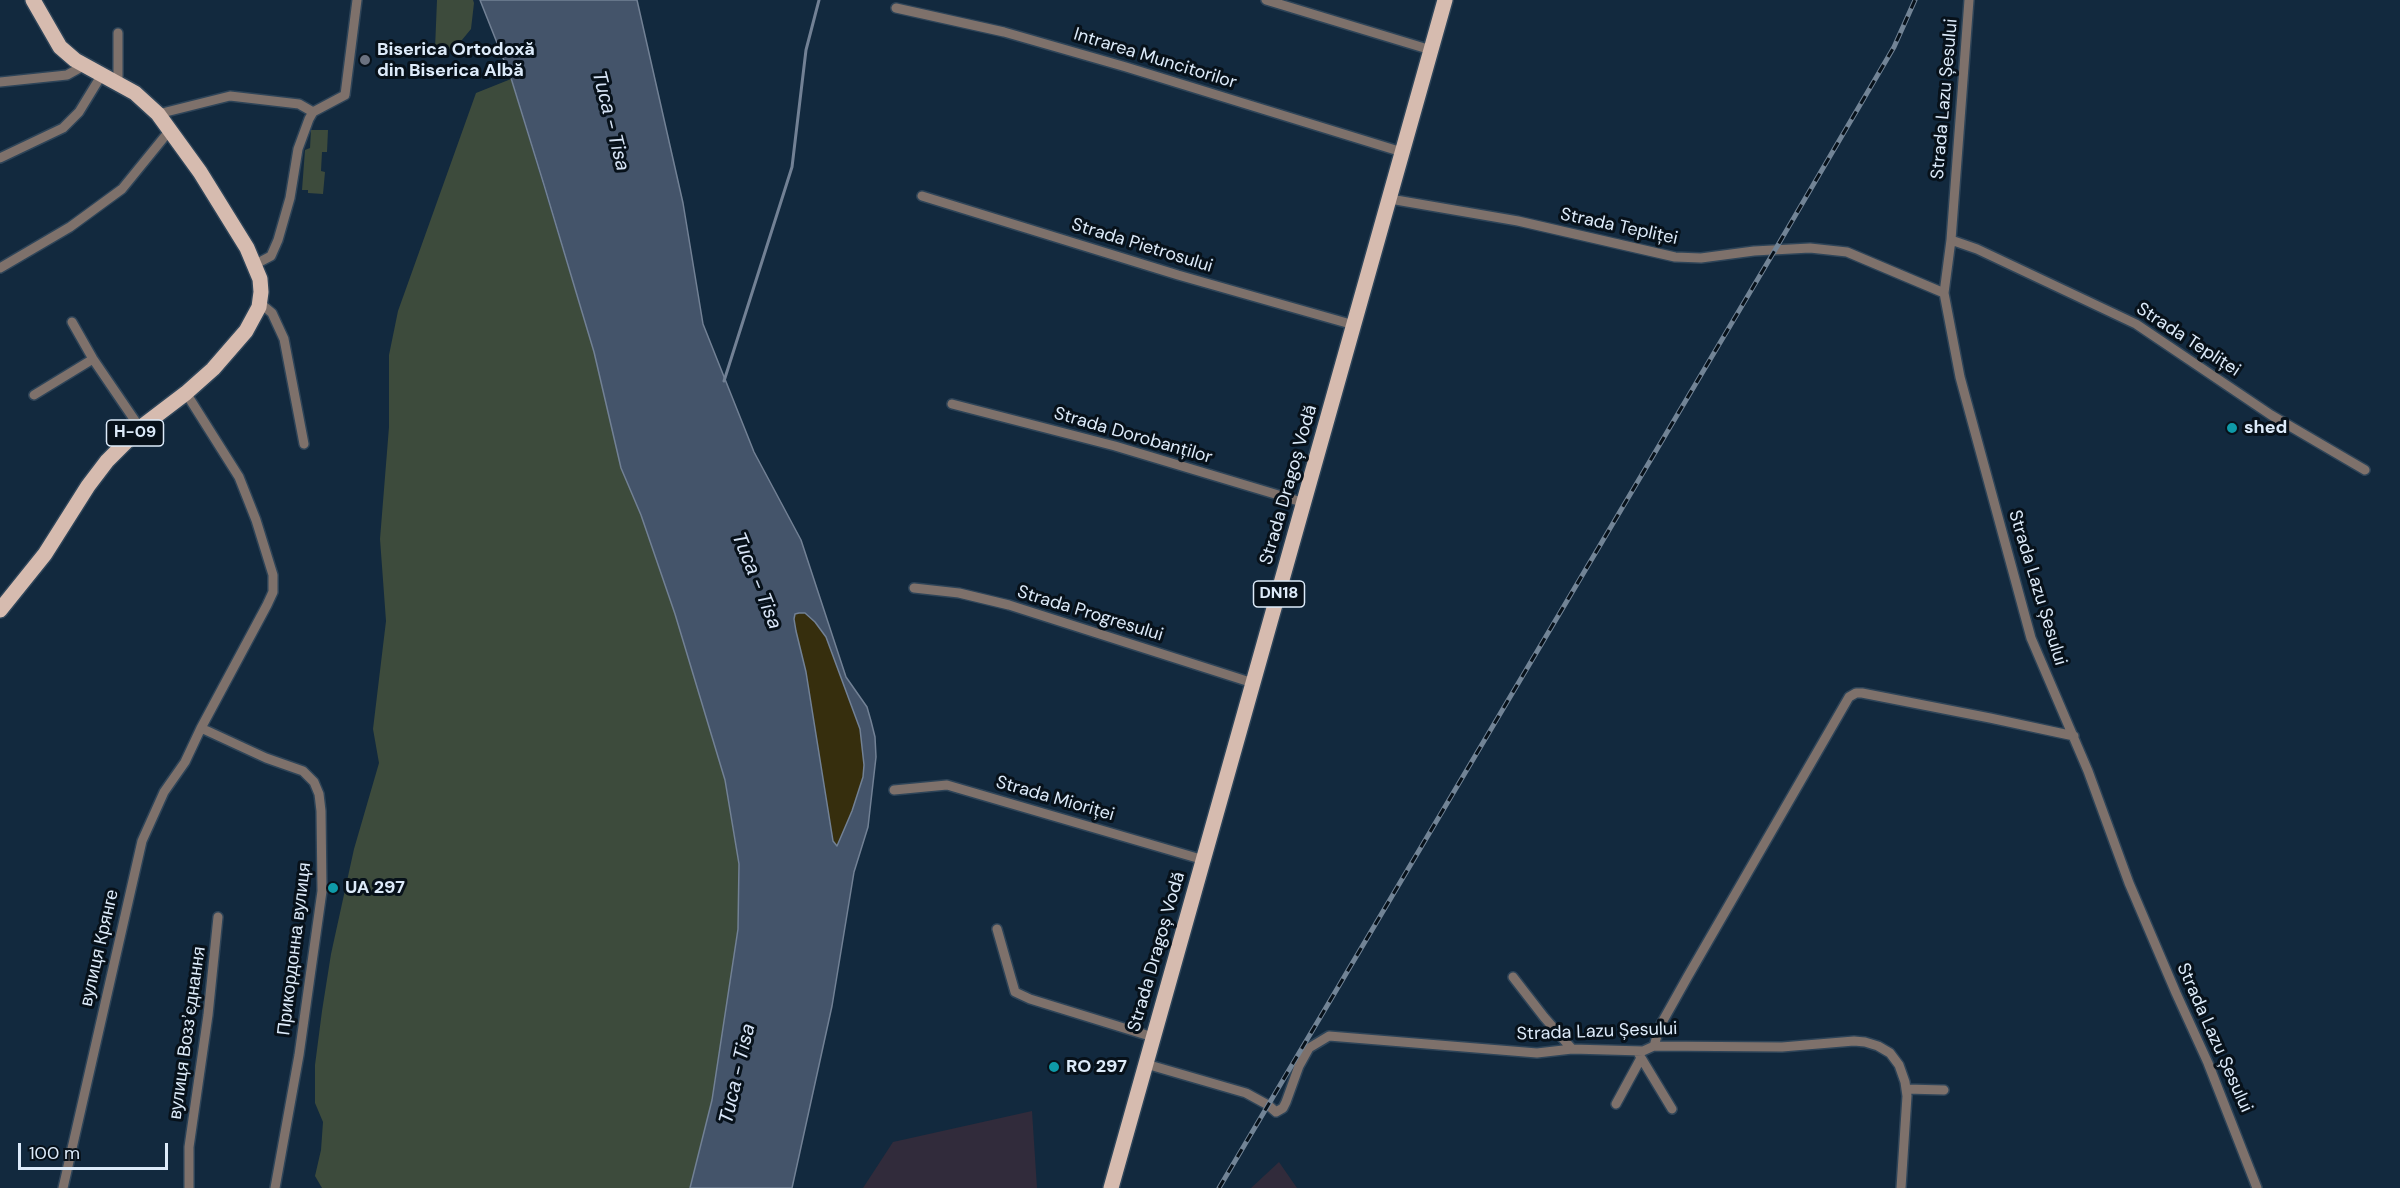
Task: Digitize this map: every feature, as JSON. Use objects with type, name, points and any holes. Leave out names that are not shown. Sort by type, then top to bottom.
[{"type":"main road","points":[[33,0],[60,47],[101,76],[135,93],[158,114],[170,130],[201,172],[247,248],[260,279],[260,303]]},
{"type":"main road","name":"Strada Dragoș Vodă","points":[[1111,1188],[1445,0]]},
{"type":"main road","name":"Н-09","points":[[0,610],[45,554],[88,486],[107,461],[140,428],[213,369],[246,331],[260,303]]},
{"type":"street","points":[[254,265],[271,256],[278,240],[290,198],[298,149],[314,112],[345,95],[357,0]]},
{"type":"street","points":[[1266,0],[1431,50]]},
{"type":"street","name":"Strada Lazu Șesului","points":[[1969,0],[1952,240],[1944,293],[1960,377],[2031,638],[2074,736],[2129,883],[2208,1063],[2257,1188]]},
{"type":"street","name":"Intrarea Muncitorilor","points":[[896,8],[1004,32],[1071,51],[1402,152]]},
{"type":"street","points":[[118,33],[118,84]]},
{"type":"street","points":[[0,82],[67,75],[85,65]]},
{"type":"street","points":[[0,158],[63,128],[80,112],[101,76]]},
{"type":"street","points":[[158,114],[230,96],[299,104],[314,112]]},
{"type":"street","points":[[0,268],[70,227],[122,189],[170,130]]},
{"type":"street","name":"Strada Pietrosului","points":[[922,196],[1178,275],[1354,325]]},
{"type":"street","name":"Strada Tepliței","points":[[1390,199],[1496,217],[1675,257],[1701,258],[1754,251],[1810,248],[1847,252],[1944,293]]},
{"type":"street","name":"Strada Tepliței","points":[[1952,240],[1977,249],[2136,324],[2271,415],[2365,470]]},
{"type":"street","points":[[260,303],[272,313],[284,339],[304,444]]},
{"type":"street","points":[[72,322],[93,359],[140,428]]},
{"type":"street","points":[[34,395],[93,359]]},
{"type":"street","points":[[186,393],[239,477],[273,575],[273,592],[267,605],[201,728]]},
{"type":"street","name":"Strada Dorobanților","points":[[952,404],[1115,446],[1305,503]]},
{"type":"street","name":"Strada Progresului","points":[[914,588],[959,593],[1009,605],[1253,683]]},
{"type":"street","points":[[1654,1046],[1660,1026],[1849,697],[1862,693],[2074,736]]},
{"type":"street","name":"вулиця Крянге","points":[[63,1188],[142,841],[164,792],[185,762],[201,728]]},
{"type":"street","name":"Прикордонна вулиця","points":[[201,728],[266,759],[303,771],[314,782],[319,794],[323,853],[322,891],[299,1055],[275,1188]]},
{"type":"street","name":"Strada Mioriței","points":[[894,790],[947,785],[1203,860]]},
{"type":"street","name":"вулиця Воззʼєднання","points":[[189,1188],[189,1147],[208,1015],[218,917]]},
{"type":"street","points":[[997,929],[1015,992],[1030,999],[1153,1037]]},
{"type":"street","points":[[1513,977],[1572,1048]]},
{"type":"street","name":"Strada Lazu Șesului","points":[[1146,1064],[1246,1093],[1261,1100],[1276,1112],[1283,1108],[1299,1066],[1310,1048],[1329,1036],[1511,1052],[1557,1052],[1572,1048],[1639,1054],[1654,1046],[1782,1047],[1865,1042],[1890,1053],[1899,1065],[1906,1089],[1901,1188]]},
{"type":"street","points":[[1616,1104],[1639,1054]]},
{"type":"street","points":[[1639,1054],[1672,1109]]},
{"type":"street","points":[[1906,1089],[1944,1090]]},
{"type":"shaded area","points":[[1032,1111],[1037,1188],[863,1188],[893,1142]]},
{"type":"shaded area","points":[[1279,1162],[1297,1188],[1251,1188]]},
{"type":"green space","points":[[437,0],[473,0],[474,3],[471,29],[457,46],[443,52],[435,49]]},
{"type":"green space","points":[[511,79],[594,352],[621,468],[641,515],[675,614],[725,780],[739,864],[738,928],[717,1071],[690,1188],[322,1188],[315,1176],[321,1150],[323,1122],[315,1103],[315,1065],[322,1011],[331,954],[354,849],[379,763],[373,729],[386,621],[380,539],[389,427],[389,355],[398,311],[476,93]]},
{"type":"green space","points":[[311,130],[328,130],[327,152],[322,152],[321,171],[325,172],[323,194],[308,193],[308,190],[302,190],[305,150],[310,148]]},
{"type":"sand","points":[[804,613],[815,622],[826,637],[860,729],[863,777],[837,846],[833,841],[806,672],[794,619],[795,614]]},
{"type":"water","name":"Тиса - Tisa","points":[[480,0],[637,0],[683,203],[703,324],[754,452],[801,540],[846,677],[867,707],[871,721],[876,757],[868,827],[854,872],[832,1006],[792,1188],[690,1188],[712,1100],[738,929],[739,864],[725,780],[675,614],[641,515],[621,468],[594,352],[511,78]],"holes":[[[805,613],[826,637],[860,729],[863,777],[837,846],[833,841],[806,672],[794,619],[795,614]]]},
{"type":"waterway","points":[[724,381],[792,167],[806,50],[819,0]]},
{"type":"railway","points":[[1219,1188],[1894,47],[1915,0]]},
{"type":"place","name":"Biserica Ortodoxă din Biserica Albă","points":[[365,60]]},
{"type":"place","name":"shed","points":[[2232,428]]},
{"type":"place","name":"UA 297","points":[[333,888]]},
{"type":"place","name":"RO 297","points":[[1054,1067]]}]
